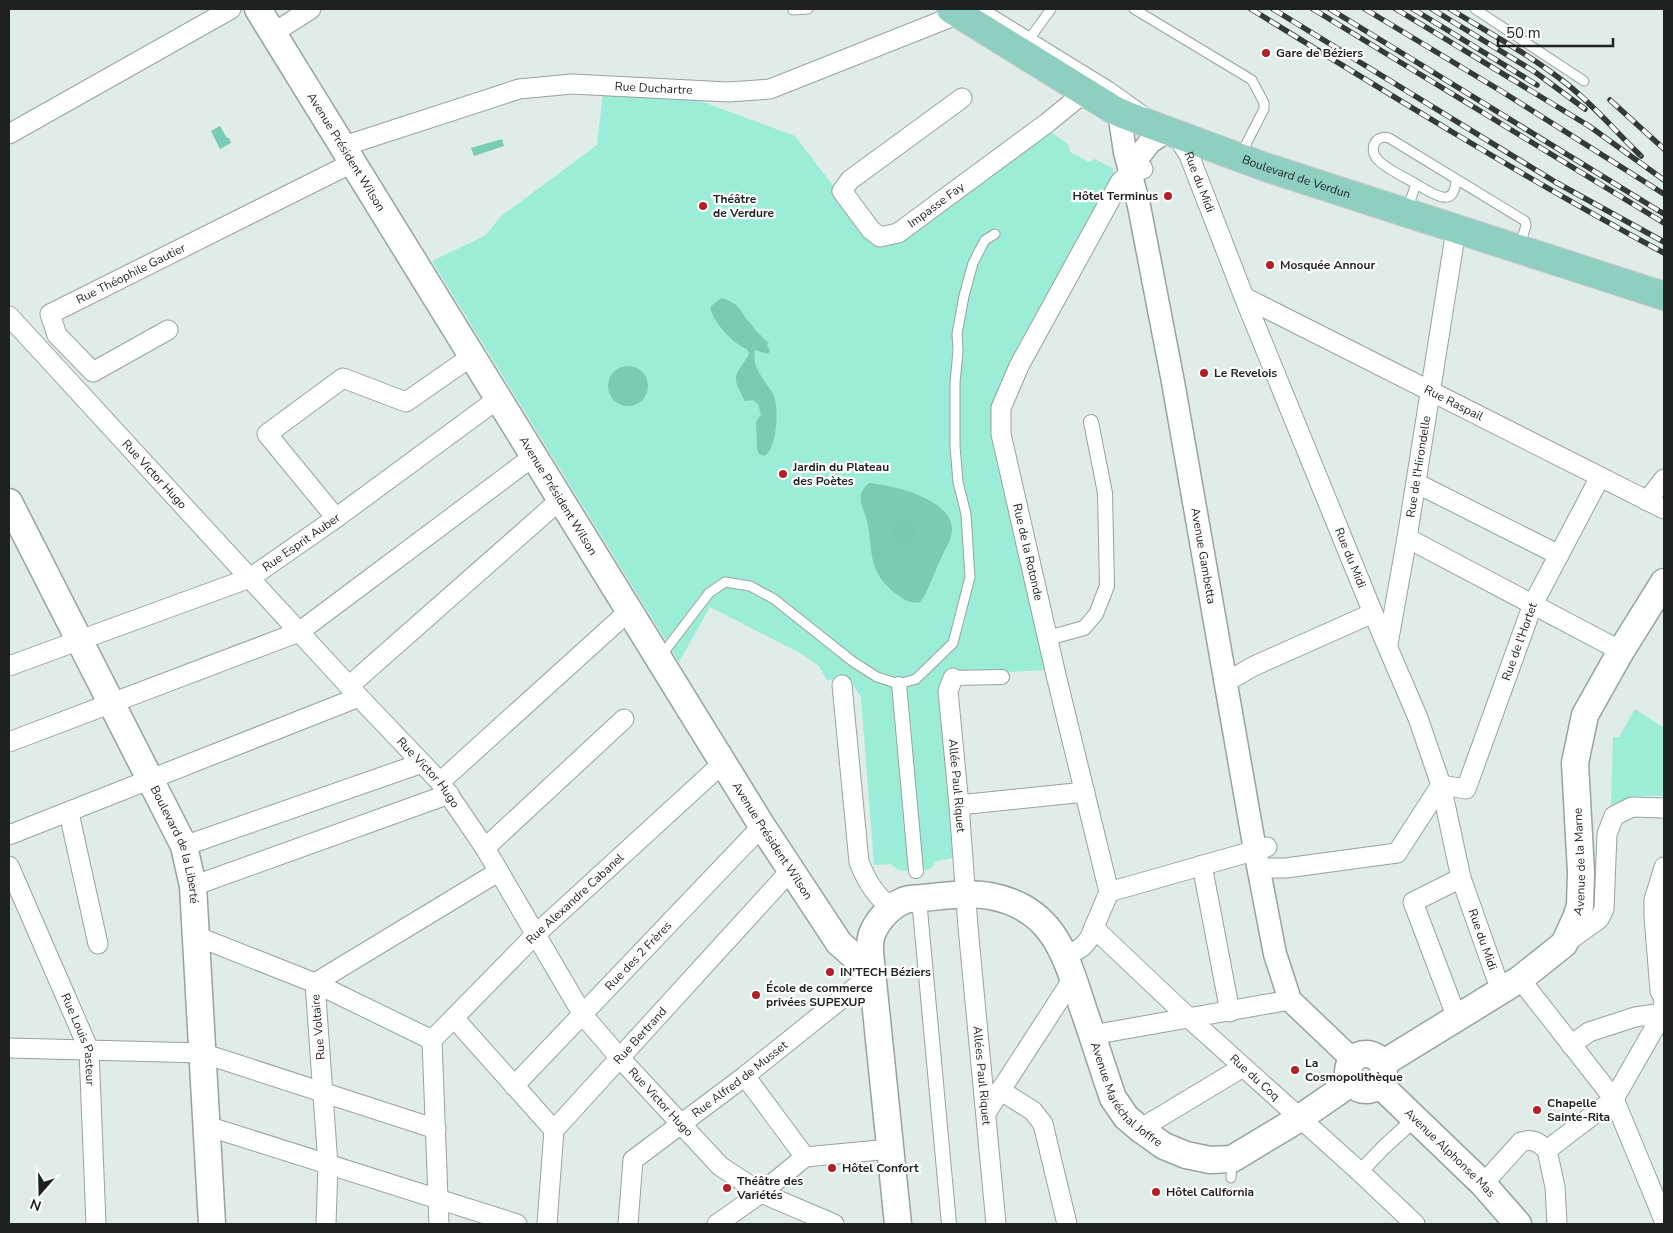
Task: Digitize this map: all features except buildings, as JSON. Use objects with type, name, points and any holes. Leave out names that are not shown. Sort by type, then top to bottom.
[{"type":"main road","name":"Avenue Président Wilson","points":[[258,9],[762,826],[839,943],[856,958],[871,976]]},
{"type":"main road","name":"Boulevard de Verdun","points":[[965,11],[1085,92],[1126,115],[1265,166],[1456,230],[1664,296]]},
{"type":"main road","name":"Boulevard de la Liberté","points":[[9,502],[184,846],[193,886],[212,1224]]},
{"type":"main road","name":"Avenue de la Marne","points":[[1381,1074],[1457,1018],[1512,984],[1564,944],[1576,918],[1580,897],[1581,872],[1575,763],[1585,715],[1621,651],[1664,582]]},
{"type":"main road","name":"Avenue Maréchal Joffre","points":[[892,908],[904,900],[965,894],[991,896],[1020,906],[1038,917],[1053,934],[1070,967],[1113,1098],[1126,1117],[1140,1129],[1164,1146],[1186,1155],[1210,1160],[1232,1169],[1300,1118],[1352,1071]]},
{"type":"main road","points":[[839,943],[860,942],[872,934],[882,918],[892,908]]},
{"type":"main road","points":[[872,934],[870,952],[871,976],[898,1224]]},
{"type":"main road","points":[[1352,1071],[1357,1088],[1365,1090],[1373,1089],[1381,1074]]},
{"type":"main road","name":"Avenue Alphonse Mas","points":[[1381,1074],[1416,1118],[1483,1184],[1518,1224]]},
{"type":"street","points":[[9,134],[231,9]]},
{"type":"street","points":[[273,34],[311,9]]},
{"type":"street","name":"Rue Duchartre","points":[[349,154],[519,89],[572,84],[728,92],[770,89],[965,11]]},
{"type":"street","name":"Impasse Fay","points":[[962,98],[850,180],[842,191],[871,230],[880,237],[898,233],[1085,92]]},
{"type":"street","name":"Avenue Gambetta","points":[[1126,115],[1125,152],[1138,166],[1154,213],[1178,382],[1232,652],[1232,678],[1290,1000]]},
{"type":"street","points":[[1138,166],[1150,142],[1172,132]]},
{"type":"street","name":"Rue du Midi","points":[[1172,132],[1189,155],[1244,297],[1418,718],[1441,786],[1461,878],[1496,977],[1512,984],[1571,1045],[1614,1099],[1664,1220]]},
{"type":"street","name":"Rue Théophile Gautier","points":[[168,330],[93,372],[57,335],[50,314],[349,154]]},
{"type":"street","name":"Rue de la Rotonde","points":[[1110,892],[1048,638],[1001,434],[1001,408],[1019,366],[1120,182],[1138,166]]},
{"type":"street","name":"Rue de l'Hirondelle","points":[[1388,644],[1416,484],[1456,230]]},
{"type":"street","name":"Rue Raspail","points":[[1244,297],[1664,509]]},
{"type":"street","name":"Rue Victor Hugo","points":[[9,316],[444,788],[485,848],[583,1015],[619,1057],[720,1166],[761,1193],[834,1224]]},
{"type":"street","points":[[336,518],[267,434],[343,378],[406,402],[472,356]]},
{"type":"street","name":"Rue Esprit Auber","points":[[9,666],[250,578],[336,518],[498,398]]},
{"type":"street","points":[[1048,638],[1084,628],[1096,614],[1107,586],[1105,493],[1091,422]]},
{"type":"street","points":[[9,742],[299,632],[534,456]]},
{"type":"street","name":"Rue de l'Hortet","points":[[1441,786],[1466,788],[1533,604],[1600,477]]},
{"type":"street","points":[[1647,501],[1664,479]]},
{"type":"street","points":[[1416,484],[1559,555]]},
{"type":"street","points":[[9,835],[150,780],[354,691],[560,500]]},
{"type":"street","points":[[1407,538],[1621,651]]},
{"type":"street","points":[[193,886],[444,788],[629,611]]},
{"type":"street","points":[[1232,678],[1254,666],[1373,613]]},
{"type":"street","points":[[953,678],[1002,677]]},
{"type":"street","name":"Allée Paul Riquet","points":[[953,678],[948,692],[965,894]]},
{"type":"street","points":[[899,684],[916,871]]},
{"type":"street","points":[[842,685],[859,862],[870,884],[884,902],[892,908]]},
{"type":"street","points":[[485,848],[624,720]]},
{"type":"street","name":"Rue Alexandre Cabanel","points":[[432,1040],[536,935],[724,762]]},
{"type":"street","points":[[184,846],[422,763]]},
{"type":"street","points":[[986,1113],[1070,967],[1082,947],[1090,939],[1110,892],[1202,865],[1263,855],[1286,868],[1397,853],[1441,786]]},
{"type":"street","points":[[959,805],[1085,792]]},
{"type":"street","points":[[1564,944],[1599,919],[1604,909],[1607,834],[1614,816],[1632,807],[1664,808]]},
{"type":"street","points":[[69,812],[98,944]]},
{"type":"street","name":"Rue des 2 Frères","points":[[514,1086],[762,826]]},
{"type":"street","points":[[1202,865],[1230,1012]]},
{"type":"street","name":"Rue Louis Pasteur","points":[[9,866],[89,1050],[96,1224]]},
{"type":"street","points":[[1547,1150],[1614,1099],[1664,1006],[1660,991],[1659,917],[1654,900],[1664,867]]},
{"type":"street","name":"Rue Bertrand","points":[[554,1130],[791,870]]},
{"type":"street","name":"Rue Voltaire","points":[[326,1224],[328,1165],[315,983],[498,872]]},
{"type":"street","points":[[1457,1018],[1413,902],[1461,878]]},
{"type":"street","name":"Allées Paul Riquet","points":[[965,894],[996,1224]]},
{"type":"street","points":[[919,898],[949,1224]]},
{"type":"street","name":"Rue du Coq","points":[[1095,929],[1190,1019],[1415,1224]]},
{"type":"street","points":[[196,936],[315,983],[432,1040],[439,1224]]},
{"type":"street","name":"Rue Alfred de Musset","points":[[628,1224],[634,1160],[745,1076],[871,976]]},
{"type":"street","points":[[1092,1036],[1290,1000],[1352,1071]]},
{"type":"street","points":[[1571,1045],[1589,1032],[1664,1006]]},
{"type":"street","points":[[454,1018],[554,1130],[548,1224]]},
{"type":"street","points":[[9,1048],[202,1053],[436,1129]]},
{"type":"street","points":[[1140,1129],[1243,1067]]},
{"type":"street","points":[[745,1076],[805,1157]]},
{"type":"street","points":[[1000,1090],[1033,1111],[1043,1124],[1067,1224]]},
{"type":"street","points":[[1360,1172],[1416,1118]]},
{"type":"street","points":[[207,1126],[516,1224]]},
{"type":"street","points":[[1483,1184],[1520,1142],[1535,1140],[1547,1150],[1555,1187],[1557,1224]]},
{"type":"street","points":[[718,1224],[761,1193],[805,1157],[890,1149]]},
{"type":"lane","points":[[794,10],[808,9]]},
{"type":"lane","points":[[1030,38],[1050,9]]},
{"type":"lane","points":[[1134,9],[1252,80],[1264,103],[1264,109],[1240,157]]},
{"type":"lane","points":[[1475,9],[1584,81]]},
{"type":"lane","points":[[965,11],[1030,38],[1109,86],[1172,132]]},
{"type":"lane","points":[[1456,179],[1455,192],[1451,197],[1440,197],[1378,160],[1373,152],[1374,144],[1378,139],[1389,138],[1525,221],[1526,226],[1518,249]]},
{"type":"lane","points":[[1406,213],[1416,184]]},
{"type":"lane","points":[[659,658],[709,594],[724,582],[750,586],[774,600],[852,661],[876,677],[899,684],[916,679],[953,642],[970,576],[966,514],[958,482],[956,446],[957,334],[964,296],[973,263],[985,240],[995,234]]},
{"type":"shaded area","name":"Jardin du Plateau des Poètes","points":[[603,93],[698,100],[795,136],[867,230],[883,243],[1047,129],[1069,145],[1070,152],[1089,162],[1095,159],[1112,168],[1115,177],[1014,357],[995,396],[990,417],[1048,670],[961,674],[938,688],[954,858],[936,861],[927,870],[907,871],[898,870],[891,864],[874,865],[861,697],[849,679],[827,680],[819,666],[800,653],[710,607],[679,662],[432,261],[486,235],[500,217],[597,145]]},
{"type":"shaded area","points":[[220,126],[231,143],[220,149],[211,131]]},
{"type":"shaded area","points":[[502,139],[504,146],[474,156],[471,148]]},
{"type":"shaded area","points":[[721,298],[736,305],[769,343],[767,345],[770,351],[768,354],[754,350],[756,366],[776,402],[776,428],[772,445],[765,456],[759,454],[757,449],[756,422],[761,414],[758,404],[753,400],[745,401],[736,380],[738,372],[749,354],[747,349],[724,332],[715,319],[710,307]]},
{"type":"shaded area","points":[[628,366],[642,372],[648,386],[642,400],[628,406],[614,400],[608,386],[614,372]]},
{"type":"shaded area","points":[[869,483],[879,484],[920,496],[933,502],[943,510],[950,520],[952,531],[949,541],[925,595],[920,602],[909,602],[895,593],[876,571],[867,520],[861,504],[861,493]],"holes":[[[905,519],[914,524],[916,531],[913,541],[904,545],[894,540],[891,533],[895,523]]]},
{"type":"shaded area","points":[[904,519],[913,523],[917,532],[913,541],[904,545],[895,541],[891,532],[895,523]]},
{"type":"shaded area","points":[[1635,709],[1664,728],[1664,796],[1637,797],[1611,806],[1613,737],[1619,737]]},
{"type":"railway","points":[[1251,9],[1507,165],[1664,253]]},
{"type":"railway","points":[[1273,9],[1557,183],[1664,242]]},
{"type":"railway","points":[[1313,9],[1664,223]]},
{"type":"railway","points":[[1330,9],[1664,214]]},
{"type":"railway","points":[[1365,9],[1501,91],[1664,194]]},
{"type":"railway","points":[[1396,9],[1589,126],[1664,180]]},
{"type":"railway","points":[[1413,9],[1537,85]]},
{"type":"railway","points":[[1432,9],[1535,72],[1585,109]]},
{"type":"railway","points":[[1450,9],[1522,52],[1563,81],[1594,108],[1641,156]]},
{"type":"railway","points":[[1610,100],[1664,149]]},
{"type":"place","name":"Gare de Béziers","points":[[1266,53]]},
{"type":"place","name":"Hôtel Terminus","points":[[1168,196]]},
{"type":"place","name":"Théâtre de Verdure","points":[[703,206]]},
{"type":"place","name":"Mosquée Annour","points":[[1270,265]]},
{"type":"place","name":"Le Revelois","points":[[1204,373]]},
{"type":"place","name":"Jardin du Plateau des Poètes","points":[[783,474]]},
{"type":"place","name":"IN'TECH Béziers","points":[[830,972]]},
{"type":"place","name":"École de commerce privées SUPEXUP","points":[[756,995]]},
{"type":"place","name":"La Cosmopolithèque","points":[[1295,1070]]},
{"type":"place","name":"Chapelle Sainte-Rita","points":[[1537,1110]]},
{"type":"place","name":"Hôtel Confort","points":[[832,1168]]},
{"type":"place","name":"Théâtre des Variétés","points":[[727,1188]]},
{"type":"place","name":"Hôtel California","points":[[1156,1192]]}]
